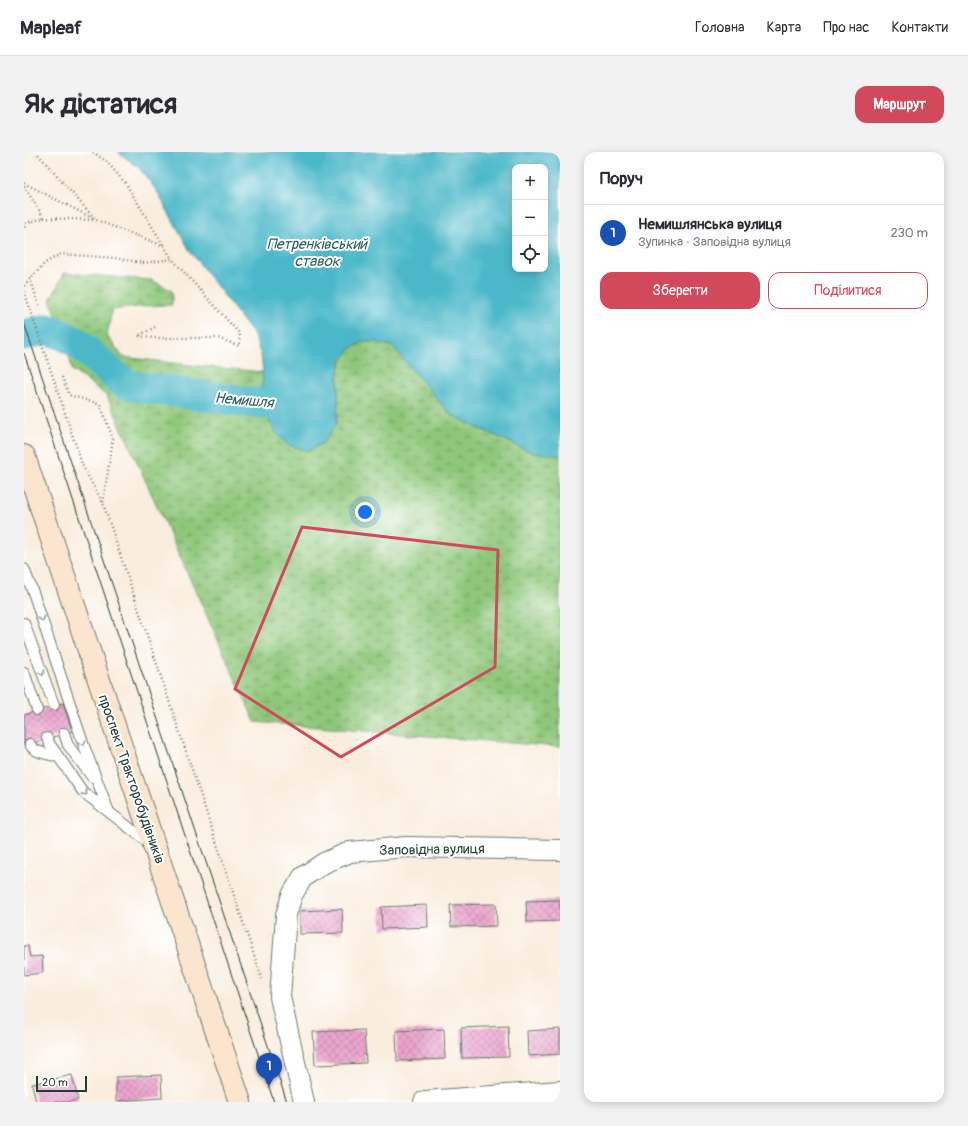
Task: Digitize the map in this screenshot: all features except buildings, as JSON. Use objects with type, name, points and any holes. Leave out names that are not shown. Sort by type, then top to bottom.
[{"type":"main road","name":"проспект Тракторобудівників","points":[[25,463],[240,1102]]},
{"type":"street","name":"Заповідна вулиця","points":[[304,1102],[280,997],[286,915],[292,895],[303,877],[324,863],[350,852],[406,847],[560,850]]},
{"type":"street","points":[[425,1102],[560,1092]]},
{"type":"lane","points":[[24,570],[34,595],[84,746],[109,812]]},
{"type":"lane","points":[[24,623],[54,705]]},
{"type":"lane","points":[[24,672],[37,710]]},
{"type":"lane","points":[[64,733],[68,745],[100,788]]},
{"type":"lane","points":[[47,738],[58,757],[83,792],[155,848]]},
{"type":"lane","points":[[30,744],[35,750],[58,757]]},
{"type":"path","points":[[36,152],[96,220]]},
{"type":"path","points":[[93,152],[107,162],[126,184],[172,259],[240,334],[239,346],[218,338],[153,338],[138,336],[155,327]]},
{"type":"path","points":[[24,183],[96,220],[164,246]]},
{"type":"path","points":[[24,186],[44,218]]},
{"type":"path","points":[[24,229],[26,223],[44,218],[96,220]]},
{"type":"path","points":[[24,286],[45,263],[61,254],[114,258],[144,263],[172,259]]},
{"type":"path","points":[[30,278],[40,308]]},
{"type":"path","points":[[24,290],[83,467],[103,503],[262,980]]},
{"type":"path","points":[[62,377],[69,394],[100,404],[113,439],[103,503]]},
{"type":"highlighted area","points":[[302,527],[498,550],[495,667],[341,757],[235,689]]},
{"type":"green space","points":[[64,273],[152,280],[172,291],[172,305],[145,306],[112,310],[107,336],[123,357],[263,372],[261,404],[276,433],[288,445],[309,451],[338,405],[338,376],[341,362],[350,349],[362,342],[378,342],[393,347],[451,415],[533,453],[560,455],[560,747],[255,722],[107,396],[72,370],[65,336],[50,300]]},
{"type":"water","name":"Петренківський ставок","points":[[118,152],[560,152],[560,455],[533,453],[451,415],[393,347],[378,342],[362,342],[350,349],[341,362],[338,376],[336,425],[324,442],[309,451],[288,445],[276,433],[261,404],[263,372],[261,356],[254,335],[190,251],[156,190],[139,168]]},
{"type":"waterway","name":"Немишля","points":[[24,335],[47,329],[65,336],[79,344],[117,378],[126,384],[138,387],[261,404],[282,402],[290,398],[298,389]]},
{"type":"tram line","points":[[24,323],[287,1102]]},
{"type":"tram line","points":[[24,353],[274,1102]]},
{"type":"place","name":"Немишлянська вулиця","points":[[269,1086]]}]
